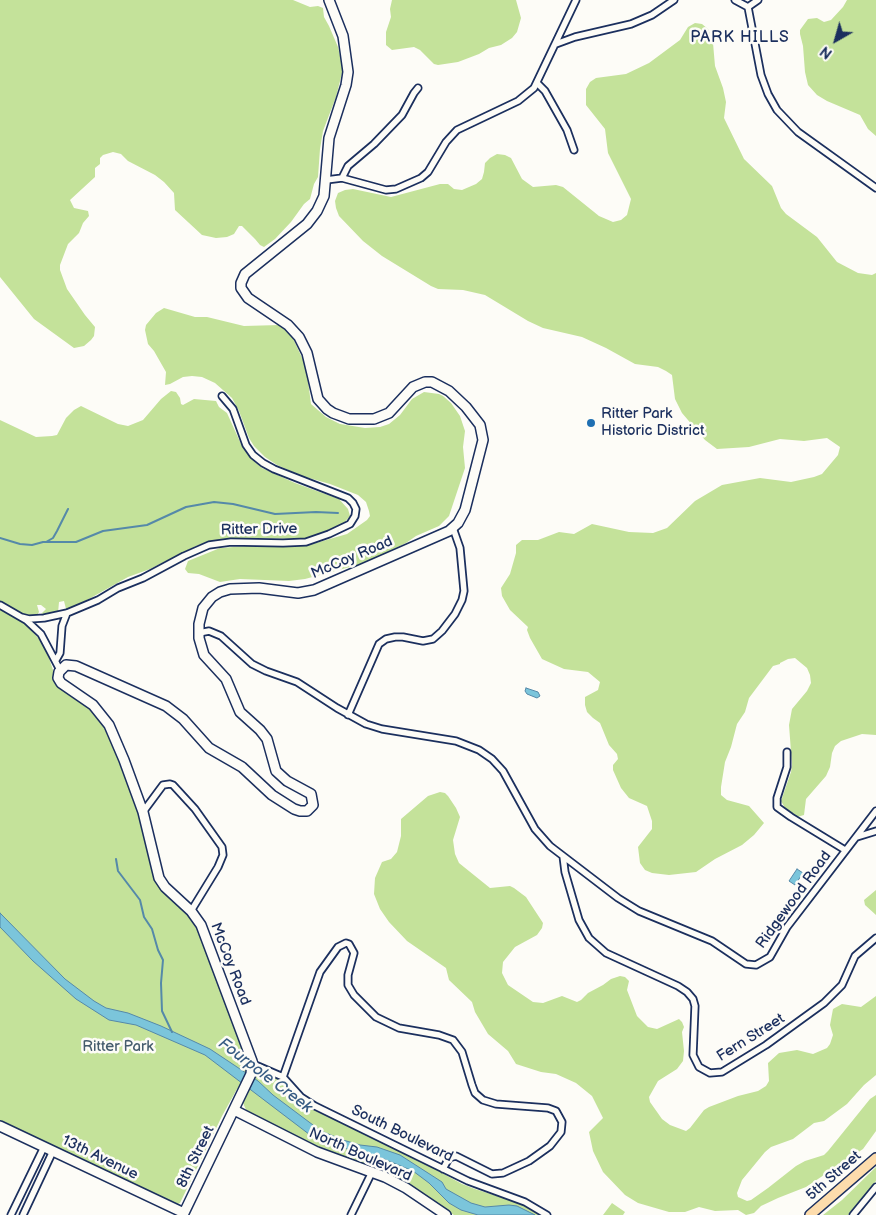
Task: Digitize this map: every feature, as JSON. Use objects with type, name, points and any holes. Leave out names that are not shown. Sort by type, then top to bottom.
[{"type":"main road","name":"5th Street","points":[[810,1215],[876,1158]]},
{"type":"street","points":[[329,0],[343,36],[348,72],[346,85],[329,138],[324,196],[312,218],[298,233],[249,270],[242,278],[241,288],[248,298],[288,325],[299,337],[307,353],[318,399],[333,413],[357,420],[382,417],[395,408],[413,387],[425,382],[432,382],[449,391],[466,407],[480,425],[483,440],[465,510],[453,528],[460,548],[464,591],[462,600],[455,614],[433,639],[424,641],[395,637],[386,639],[379,644],[348,715]]},
{"type":"street","points":[[326,180],[342,178],[386,190],[396,189],[413,182],[428,172],[446,142],[456,130],[518,101],[530,92],[537,83],[576,0]]},
{"type":"street","points":[[556,44],[575,37],[631,24],[652,14],[674,0]]},
{"type":"street","points":[[735,0],[748,7]]},
{"type":"street","points":[[748,7],[758,0]]},
{"type":"street","points":[[748,7],[761,75],[768,94],[777,110],[798,132],[876,188]]},
{"type":"street","points":[[537,83],[545,91],[567,130],[574,150]]},
{"type":"street","points":[[342,178],[348,166],[402,115],[418,88]]},
{"type":"street","name":"Ritter Drive","points":[[21,617],[30,619],[44,618],[67,613],[98,600],[118,588],[143,578],[208,545],[231,542],[306,542],[347,527],[353,521],[356,512],[355,506],[348,498],[274,469],[258,459],[246,445],[233,409],[222,396]]},
{"type":"street","name":"McCoy Road","points":[[253,1066],[201,925],[191,911],[165,888],[159,878],[143,812],[109,725],[93,705],[62,683],[58,678],[60,670],[66,665],[76,666],[166,706],[183,719],[209,748],[242,767],[272,795],[294,809],[307,811],[313,805],[311,794],[287,782],[276,771],[267,739],[240,712],[226,679],[204,655],[199,643],[198,633],[200,618],[205,604],[220,592],[230,589],[247,588],[298,593],[314,590],[342,580],[453,528]]},
{"type":"street","points":[[0,605],[21,617],[41,634],[60,670]]},
{"type":"street","points":[[56,660],[60,653],[62,626],[67,613]]},
{"type":"street","name":"Ridgewood Road","points":[[198,633],[209,631],[220,636],[252,664],[266,672],[297,682],[348,715],[382,729],[456,741],[479,750],[503,771],[540,835],[550,846],[618,898],[639,911],[712,941],[740,961],[751,965],[761,963],[770,957],[787,927],[876,811]]},
{"type":"street","points":[[787,752],[787,767],[777,798],[777,806],[791,817],[845,850]]},
{"type":"street","points":[[143,812],[164,785],[170,784],[195,809],[222,847],[223,855],[218,867],[191,911]]},
{"type":"street","points":[[857,837],[876,831]]},
{"type":"street","name":"Fern Street","points":[[563,856],[565,872],[579,920],[589,938],[606,953],[678,986],[693,999],[695,1006],[693,1055],[699,1067],[710,1073],[722,1072],[766,1045],[824,1003],[842,985],[855,956],[876,938]]},
{"type":"street","points":[[282,1077],[320,972],[338,947],[346,943],[349,944],[354,953],[348,974],[348,985],[354,995],[376,1017],[399,1028],[439,1035],[453,1040],[460,1047],[476,1093],[483,1100],[496,1104],[548,1108],[556,1112],[562,1122],[561,1132],[550,1146],[539,1155],[503,1174],[492,1174],[456,1156],[449,1158],[443,1169]]},
{"type":"street","points":[[234,1110],[253,1066]]},
{"type":"street","name":"South Boulevard","points":[[253,1066],[282,1077],[302,1097],[315,1106],[482,1188],[525,1202],[547,1215]]},
{"type":"street","name":"North Boulevard","points":[[234,1110],[317,1152],[372,1172],[406,1188],[446,1215]]},
{"type":"street","name":"8th Street","points":[[185,1214],[234,1110]]},
{"type":"street","name":"13th Avenue","points":[[0,1126],[185,1214]]},
{"type":"street","points":[[11,1215],[44,1147]]},
{"type":"street","points":[[23,1215],[53,1151]]},
{"type":"street","points":[[351,1215],[372,1172]]},
{"type":"street","points":[[853,1215],[876,1187]]},
{"type":"green space","points":[[0,0],[293,0],[310,7],[318,6],[323,8],[324,17],[338,47],[343,69],[336,97],[323,131],[318,177],[310,199],[275,239],[264,247],[242,226],[239,226],[234,234],[216,238],[202,235],[175,210],[174,193],[155,175],[128,161],[121,154],[113,152],[103,155],[100,158],[100,164],[95,168],[95,177],[70,200],[74,208],[88,211],[89,216],[83,223],[79,233],[68,244],[60,265],[67,289],[95,327],[94,336],[91,340],[84,346],[74,348],[34,319],[0,277]]},
{"type":"green space","points":[[392,0],[516,0],[521,18],[517,32],[512,38],[501,45],[489,48],[458,62],[438,65],[434,64],[420,50],[414,47],[392,50],[386,45],[386,32],[391,17]]},
{"type":"green space","points":[[847,0],[876,0],[876,136],[868,129],[860,115],[817,95],[808,85],[805,72],[800,30],[808,19],[817,18],[824,22],[831,20]]},
{"type":"green space","points":[[695,23],[702,24],[708,29],[711,36],[715,66],[726,102],[724,118],[744,159],[772,186],[781,208],[786,214],[817,237],[837,262],[858,273],[872,275],[876,273],[876,735],[862,734],[841,741],[835,746],[826,776],[806,799],[804,815],[797,817],[785,808],[781,801],[792,765],[789,725],[792,709],[807,691],[811,683],[810,675],[807,668],[795,658],[773,666],[749,698],[745,712],[737,724],[725,762],[721,787],[721,795],[727,800],[749,806],[764,823],[742,845],[715,859],[696,872],[669,875],[652,873],[645,870],[640,863],[638,847],[652,829],[652,821],[647,806],[629,798],[621,788],[613,770],[613,765],[618,759],[617,754],[609,745],[600,723],[587,712],[585,697],[598,690],[600,682],[588,672],[564,669],[542,659],[530,638],[527,630],[528,627],[510,610],[502,596],[501,588],[510,574],[516,553],[516,545],[522,540],[538,540],[559,532],[574,534],[592,524],[629,532],[653,533],[667,528],[695,501],[722,485],[760,478],[791,482],[822,474],[838,455],[840,447],[827,438],[804,441],[780,439],[749,447],[717,449],[705,440],[682,413],[675,399],[672,375],[666,371],[658,367],[635,364],[582,337],[543,328],[485,295],[463,290],[438,289],[431,286],[382,256],[363,241],[339,216],[335,201],[338,193],[353,189],[391,197],[440,184],[448,184],[454,189],[462,190],[482,179],[485,163],[497,154],[511,158],[522,179],[533,187],[556,185],[563,187],[599,216],[613,222],[621,220],[627,215],[631,199],[608,153],[605,129],[586,105],[586,89],[590,82],[596,78],[626,74],[649,63],[680,40],[688,27]]},
{"type":"green space","points":[[164,308],[195,317],[207,317],[244,326],[279,325],[291,334],[304,362],[311,404],[326,417],[340,424],[365,428],[380,427],[389,424],[400,415],[412,399],[424,392],[443,396],[451,403],[460,416],[465,431],[463,447],[465,468],[449,516],[439,526],[365,563],[305,579],[289,581],[240,579],[220,582],[199,574],[188,573],[185,569],[188,561],[220,548],[273,544],[309,545],[347,534],[370,516],[366,502],[358,495],[302,476],[277,465],[265,457],[249,438],[232,398],[215,383],[202,377],[192,376],[183,377],[165,385],[166,372],[148,344],[145,330],[146,325],[156,313]]},
{"type":"green space","name":"Ritter Park","points":[[171,391],[176,392],[183,405],[194,399],[216,401],[219,407],[227,413],[241,444],[255,462],[262,468],[295,483],[339,499],[348,509],[350,516],[343,524],[330,531],[306,539],[241,538],[210,541],[150,569],[128,577],[71,609],[66,609],[64,601],[59,602],[58,613],[41,614],[46,609],[41,605],[37,605],[39,612],[29,628],[40,640],[48,655],[56,684],[90,708],[104,722],[114,742],[146,834],[157,884],[193,920],[197,927],[248,1059],[246,1063],[247,1072],[240,1087],[222,1116],[180,1203],[176,1205],[0,1121],[0,420],[36,437],[52,436],[57,435],[66,418],[81,406],[118,424],[128,426],[143,420],[161,399]]},
{"type":"green space","points":[[440,792],[448,796],[460,817],[453,840],[455,854],[459,863],[490,888],[510,886],[514,888],[526,897],[543,923],[537,935],[515,947],[503,962],[502,973],[508,985],[533,1002],[543,1003],[562,996],[577,1002],[611,979],[620,976],[625,977],[629,981],[627,990],[637,1016],[648,1027],[657,1029],[679,1019],[682,1022],[684,1027],[682,1032],[683,1061],[677,1069],[658,1081],[649,1097],[650,1102],[662,1119],[670,1125],[686,1131],[704,1110],[709,1107],[758,1091],[766,1086],[769,1081],[768,1063],[779,1053],[797,1050],[813,1054],[827,1048],[833,1035],[830,1025],[833,1009],[842,1004],[861,1007],[876,996],[876,1075],[847,1104],[824,1121],[814,1123],[793,1139],[771,1147],[765,1152],[742,1180],[737,1193],[738,1197],[747,1201],[751,1200],[796,1166],[824,1155],[870,1099],[876,1095],[876,1131],[863,1149],[806,1187],[778,1198],[761,1206],[754,1213],[746,1215],[738,1210],[715,1211],[699,1207],[685,1212],[669,1212],[638,1203],[625,1195],[603,1172],[593,1151],[589,1132],[603,1118],[592,1096],[576,1083],[556,1074],[541,1072],[516,1064],[508,1051],[488,1034],[475,1012],[472,1002],[449,980],[446,968],[407,941],[389,922],[380,909],[374,894],[375,878],[382,862],[391,859],[397,852],[401,836],[401,819],[428,796]]},
{"type":"green space","points":[[876,890],[876,915],[865,905],[864,900]]},
{"type":"green space","points":[[258,1071],[263,1071],[276,1077],[300,1099],[317,1110],[400,1150],[462,1184],[525,1205],[543,1215],[454,1215],[247,1112],[243,1103],[256,1076],[259,1074]]},
{"type":"green space","points":[[876,1167],[876,1181],[848,1215],[823,1215],[842,1200]]},
{"type":"green space","points":[[612,1203],[625,1212],[623,1215],[603,1215]]},
{"type":"water","points":[[526,688],[538,692],[540,696],[537,698],[527,694]]},
{"type":"water","points":[[797,869],[803,873],[795,885],[789,881]]},
{"type":"water","points":[[0,913],[65,979],[94,1001],[106,1008],[128,1013],[161,1026],[210,1049],[258,1081],[273,1095],[321,1131],[343,1140],[377,1147],[400,1155],[442,1182],[446,1189],[471,1203],[485,1207],[517,1206],[535,1215],[478,1215],[461,1210],[449,1203],[429,1183],[413,1171],[384,1159],[318,1141],[205,1055],[136,1025],[109,1020],[76,999],[33,961],[0,927]]},
{"type":"waterway","points":[[0,538],[20,544],[32,545],[43,542],[76,542],[103,531],[147,525],[186,507],[214,502],[233,504],[275,514],[338,513]]},
{"type":"waterway","points":[[46,542],[53,538],[68,509]]},
{"type":"waterway","points":[[116,859],[118,871],[140,900],[144,917],[152,929],[163,960],[161,983],[162,1011],[172,1032]]},
{"type":"place","name":"Ritter Park Historic District","points":[[591,423]]},
{"type":"district","name":"PARK HILLS","points":[[740,38]]},
{"type":"water label","name":"Fourpole Creek","points":[[265,1076]]}]
